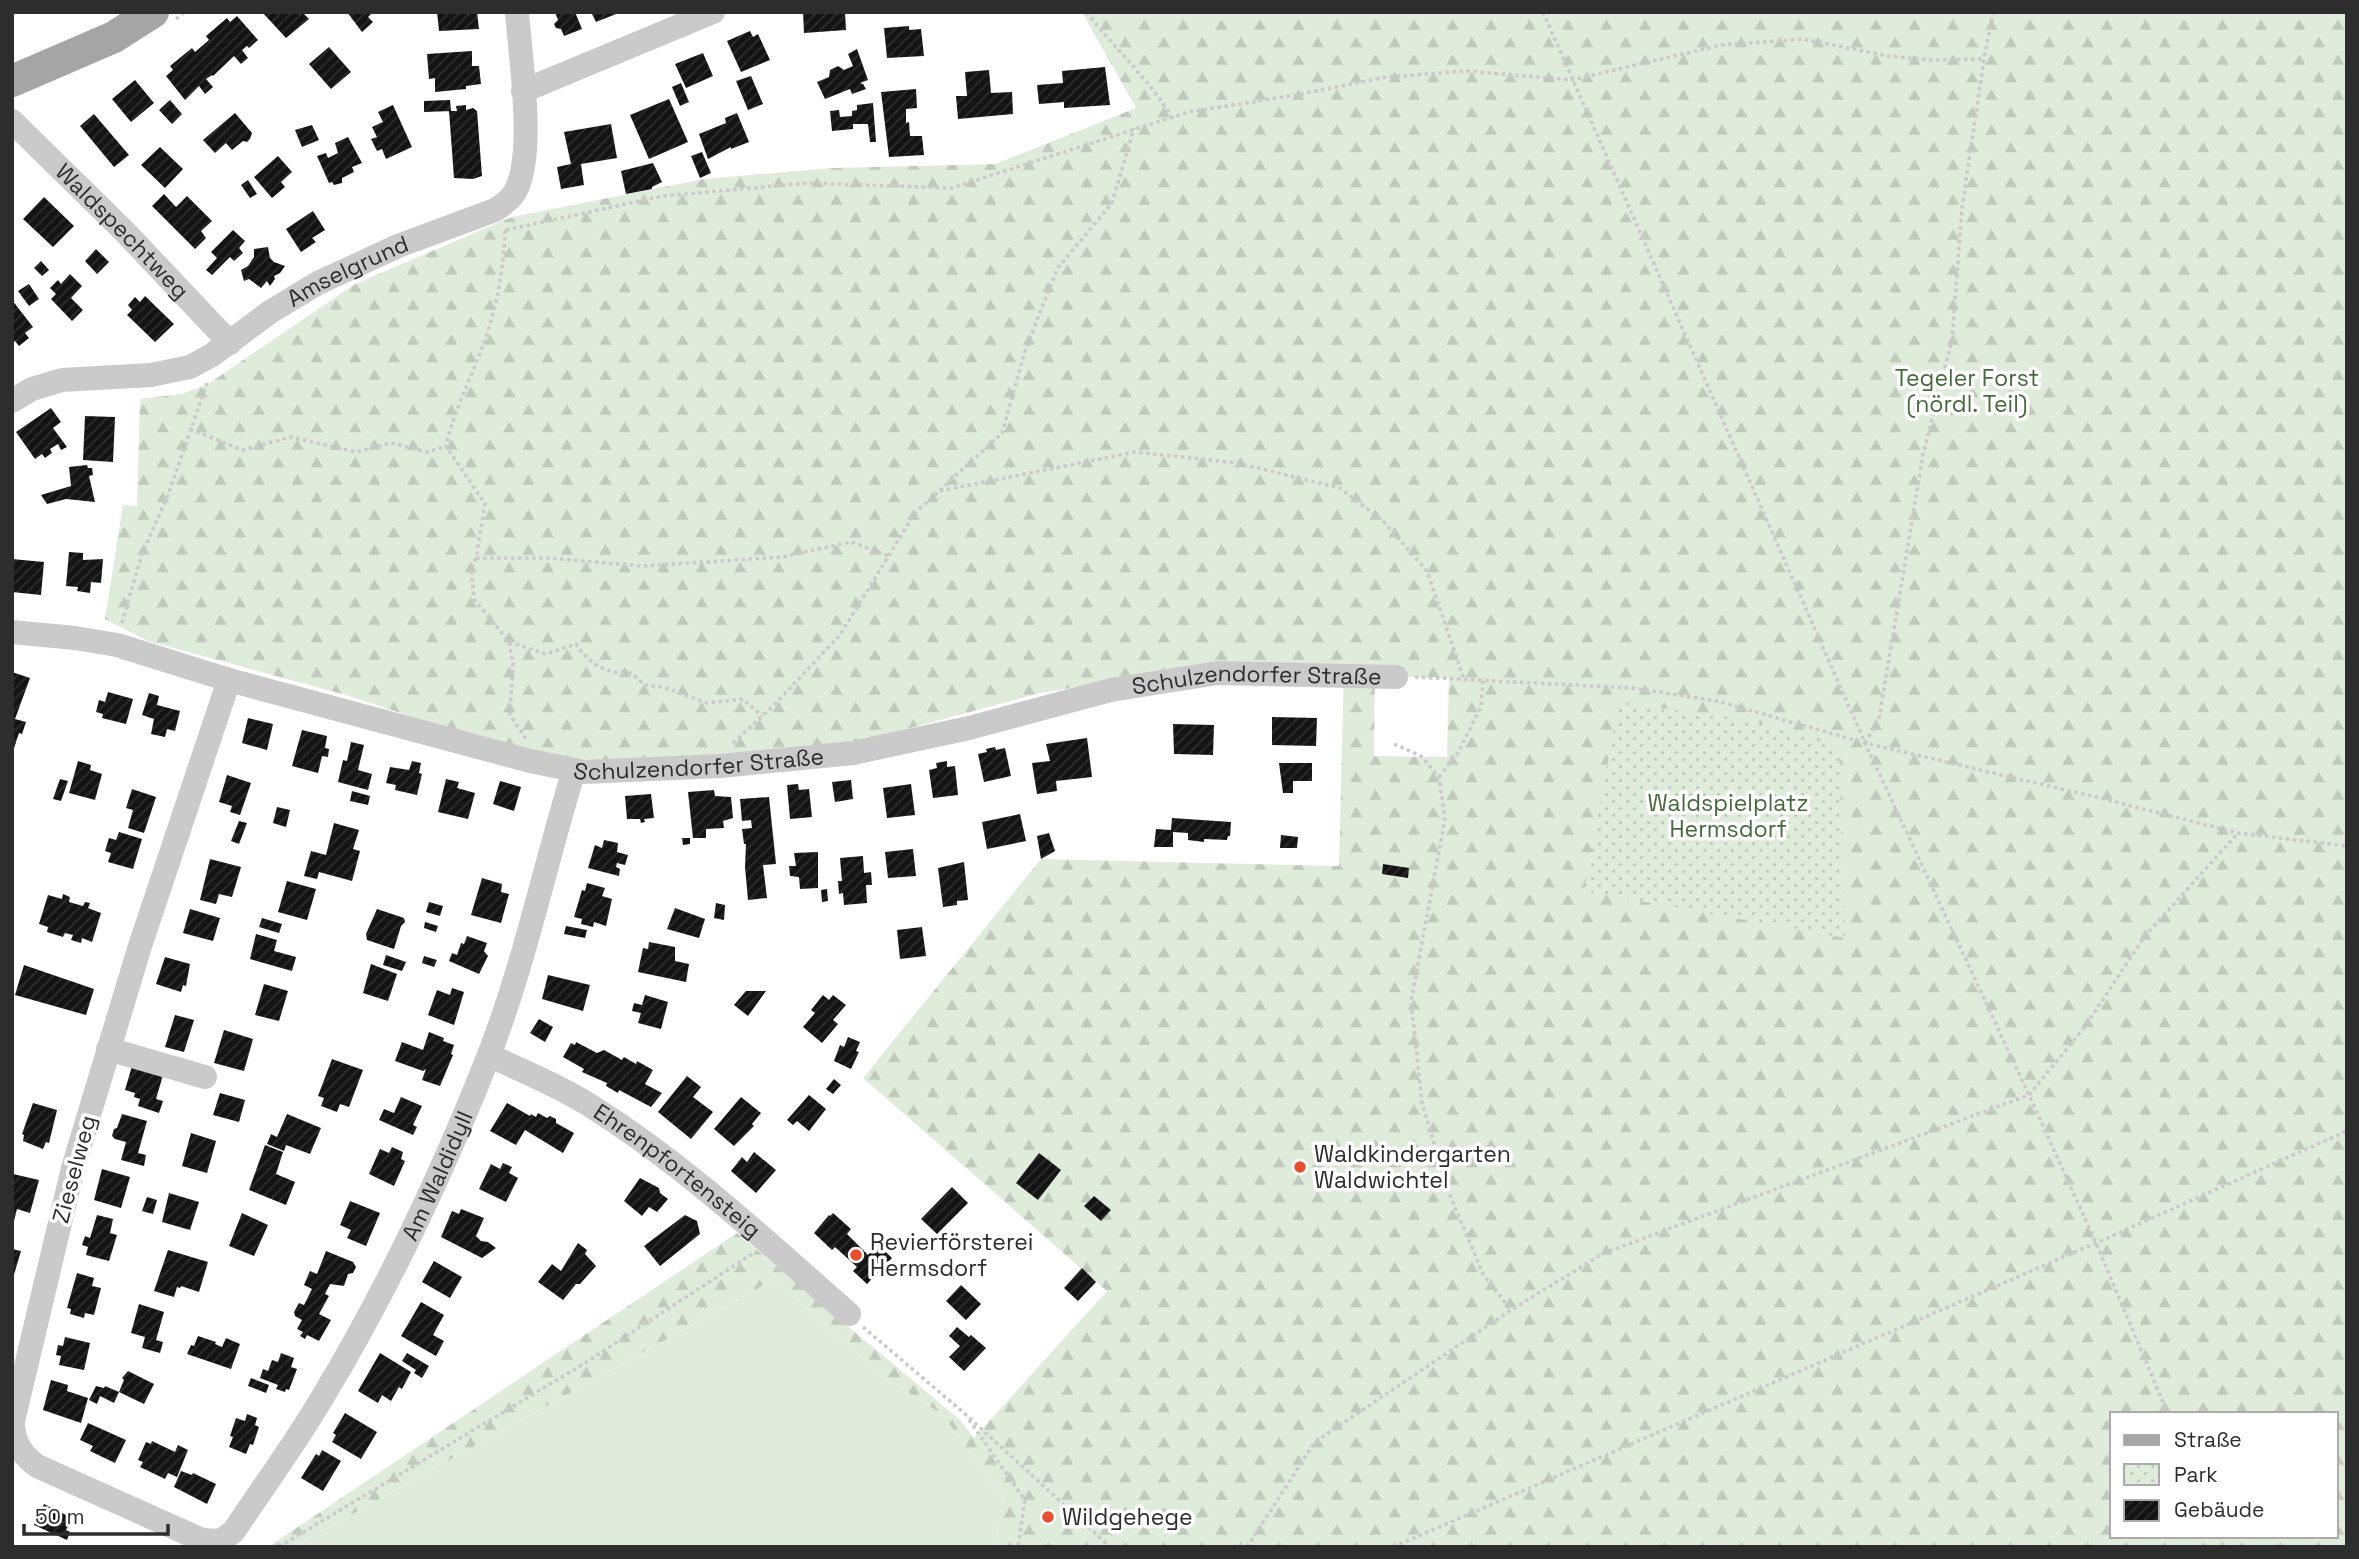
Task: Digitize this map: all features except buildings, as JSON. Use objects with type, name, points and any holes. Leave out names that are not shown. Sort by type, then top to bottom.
[{"type":"main road","points":[[12,81],[114,37],[153,12]]},
{"type":"street","name":"Amselgrund","points":[[12,401],[32,389],[62,380],[169,372],[190,366],[221,349],[270,312],[318,283],[398,246],[500,220],[507,202],[515,193],[526,155],[517,12]]},
{"type":"street","points":[[523,91],[713,12]]},
{"type":"street","name":"Waldspechtweg","points":[[12,121],[125,232],[221,349]]},
{"type":"street","name":"Schulzendorfer Straße","points":[[12,632],[117,645],[229,680],[530,761],[574,770],[609,772],[721,766],[853,753],[969,728],[1111,690],[1218,673],[1396,677]]},
{"type":"street","name":"Zieselweg","points":[[222,1541],[202,1540],[37,1466],[18,1446],[13,1433],[13,1421],[73,1168],[108,1049],[229,680]]},
{"type":"street","name":"Am Waldidyll","points":[[222,1541],[234,1531],[321,1400],[391,1276],[425,1208],[489,1055],[540,899],[574,770]]},
{"type":"street","points":[[108,1049],[205,1077]]},
{"type":"street","name":"Ehrenpfortensteig","points":[[489,1055],[592,1106],[705,1188],[849,1314]]},
{"type":"path","points":[[1087,12],[1108,41],[1157,91],[1172,118]]},
{"type":"path","points":[[1542,12],[1865,743],[2096,1243],[2167,1412]]},
{"type":"path","points":[[1865,743],[1879,719],[1923,455],[1952,339],[1962,207],[1993,12]]},
{"type":"path","points":[[530,761],[526,736],[510,715],[513,663],[509,642],[474,599],[471,569],[476,558],[485,504],[446,446],[452,420],[489,326],[504,256],[500,220],[663,196],[807,183],[952,188],[1189,112],[1296,95],[1387,76],[1467,71],[1572,80],[1721,45],[1803,39],[1888,56],[1931,60],[1984,60]]},
{"type":"path","points":[[721,766],[729,746],[762,716],[840,635],[915,513],[1002,433],[1025,351],[1057,269],[1111,203],[1134,128]]},
{"type":"path","points":[[117,645],[142,554],[168,495],[221,349]]},
{"type":"path","points":[[190,429],[242,450],[291,437],[356,452],[391,443],[427,452],[446,446]]},
{"type":"path","points":[[938,492],[1135,452],[1237,463],[1340,488],[1383,521],[1427,570],[1464,678]]},
{"type":"path","points":[[476,558],[547,558],[643,566],[782,557],[851,542],[889,556]]},
{"type":"path","points":[[509,642],[546,654],[576,644],[586,658],[614,674],[631,673],[645,685],[663,687],[707,703],[743,699],[762,716]]},
{"type":"path","points":[[1396,677],[1464,678],[1633,688],[1717,701],[1865,743],[2238,833],[2347,846]]},
{"type":"path","points":[[1439,777],[1458,753],[1481,708],[1483,680]]},
{"type":"path","points":[[1394,744],[1422,757],[1439,777],[1445,819],[1411,1001],[1422,1103],[1449,1193],[1483,1274],[1511,1310]]},
{"type":"path","points":[[1247,1547],[1315,1442],[1511,1310],[1604,1253],[2029,1095],[2084,1028],[2145,936],[2238,833]]},
{"type":"path","points":[[1393,1547],[2096,1243],[2347,1131]]},
{"type":"path","points":[[279,1547],[585,1363],[768,1243]]},
{"type":"path","points":[[849,1314],[964,1413],[1110,1547]]},
{"type":"path","points":[[964,1413],[1025,1500],[1018,1547]]},
{"type":"green space","name":"Tegeler Forst (nördl. Teil)","points":[[1082,12],[2347,12],[2347,1547],[996,1547],[1003,1498],[942,1414],[882,1376],[775,1279],[293,1547],[268,1547],[737,1233],[960,1420],[974,1438],[1107,1291],[863,1078],[1041,859],[1339,866],[1344,666],[1221,664],[1040,693],[851,744],[600,765],[521,753],[346,695],[148,641],[105,619],[123,505],[137,506],[140,399],[182,394],[208,384],[355,284],[512,217],[704,179],[832,168],[995,164],[1136,108]],"holes":[[[1375,676],[1449,678],[1447,757],[1374,756]]]},
{"type":"green space","name":"Waldspielplatz Hermsdorf","points":[[1619,702],[1749,720],[1839,747],[1845,938],[1584,891]]},
{"type":"green space","points":[[775,1279],[882,1376],[942,1414],[1003,1498],[996,1547],[293,1547]]},
{"type":"place","name":"Waldkindergarten Waldwichtel","points":[[1300,1167]]},
{"type":"place","name":"Revierförsterei Hermsdorf","points":[[856,1255]]},
{"type":"place","name":"Wildgehege","points":[[1048,1517]]}]
